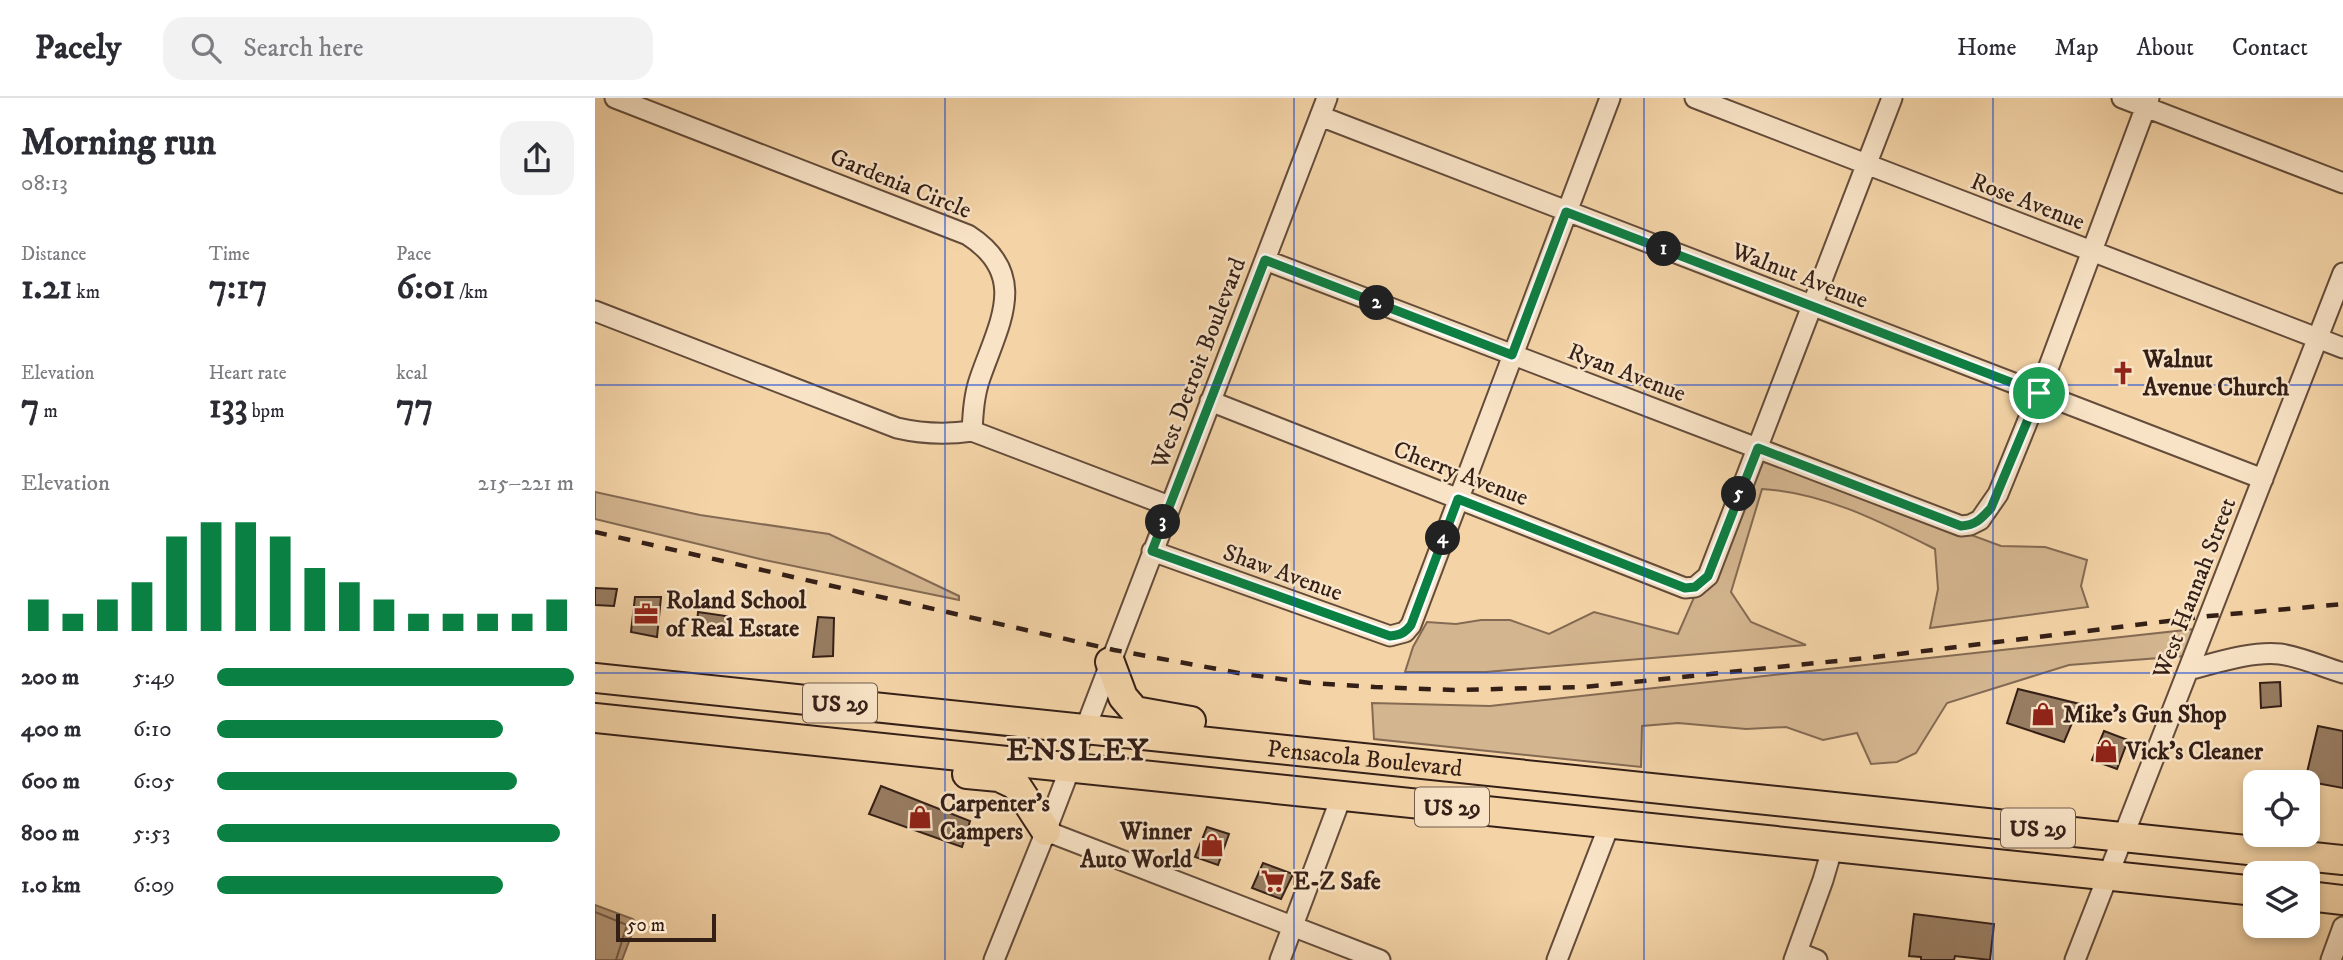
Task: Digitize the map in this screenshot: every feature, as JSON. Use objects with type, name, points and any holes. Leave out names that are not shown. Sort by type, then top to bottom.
[{"type":"highway","points":[[1110,662],[1123,698],[1135,711],[1163,718],[1390,742],[1408,762]]},
{"type":"highway","name":"Pensacola Boulevard","points":[[595,678],[2343,860]]},
{"type":"highway","points":[[607,719],[643,707],[1034,749],[1063,746],[1085,729]]},
{"type":"highway","name":"Pensacola Boulevard","points":[[607,719],[2243,890]]},
{"type":"highway","points":[[709,729],[743,751],[999,778],[1016,785],[1046,831]]},
{"type":"highway","points":[[1070,767],[1093,749],[1118,746],[1311,766],[1351,755]]},
{"type":"highway","points":[[1610,823],[1628,805],[1643,801],[1748,812],[1800,803]]},
{"type":"highway","points":[[1862,849],[1927,842],[2082,858],[2100,856],[2122,837]]},
{"type":"highway","points":[[2108,875],[2128,858],[2146,853],[2304,869],[2343,866]]},
{"type":"highway","points":[[2320,897],[2343,900]]},
{"type":"street","name":"Gardenia Circle","points":[[615,98],[968,235],[981,244],[999,267],[1006,296],[1005,312],[977,389],[972,431]]},
{"type":"street","points":[[1458,499],[1610,98]]},
{"type":"street","name":"Rose Avenue","points":[[1695,98],[2343,348]]},
{"type":"street","points":[[1758,448],[1892,98]]},
{"type":"street","points":[[2122,98],[2147,102],[2343,183]]},
{"type":"street","points":[[2039,393],[2147,102]]},
{"type":"street","name":"Walnut Avenue","points":[[1324,107],[1566,212],[2263,479]]},
{"type":"street","name":"West Detroit Boulevard","points":[[994,960],[1324,107]]},
{"type":"street","name":"Ryan Avenue","points":[[1265,260],[1961,526],[1973,525],[1991,508],[2039,393]]},
{"type":"street","name":"West Hannah Street","points":[[2075,960],[2343,273]]},
{"type":"street","points":[[595,312],[897,428],[946,435],[972,431],[1169,506]]},
{"type":"street","name":"Cherry Avenue","points":[[1210,401],[1685,588],[1695,587],[1708,576],[1758,448]]},
{"type":"street","name":"Shaw Avenue","points":[[1152,551],[1390,636],[1397,636],[1411,625],[1458,499]]},
{"type":"street","points":[[2188,670],[2250,656],[2274,654],[2292,656],[2343,673]]},
{"type":"street","points":[[1280,960],[1342,795]]},
{"type":"street","points":[[1557,960],[1610,823]]},
{"type":"street","points":[[1046,831],[1380,960]]},
{"type":"street","points":[[1818,960],[1795,956],[1833,846]]},
{"type":"street","points":[[2331,960],[2343,927]]},
{"type":"shaded area","points":[[1762,458],[2001,546],[2045,547],[2087,560],[2081,586],[2088,607],[1930,628],[1938,589],[1935,549],[1873,519],[1829,502],[1785,491],[1762,489],[1731,592],[1751,622],[1806,645],[1486,672],[1405,672],[1413,647],[1427,622],[1456,624],[1481,620],[1510,620],[1549,634],[1594,612],[1678,634],[1695,595],[1704,593]]},
{"type":"shaded area","points":[[595,492],[700,515],[829,534],[959,596],[959,600],[760,559],[595,519]]},
{"type":"shaded area","points":[[2195,629],[2185,656],[2069,665],[1947,703],[1916,753],[1897,762],[1871,764],[1857,733],[1823,740],[1786,727],[1746,729],[1678,723],[1642,726],[1641,767],[1374,739],[1372,703],[1490,706]]},
{"type":"water","points":[[595,905],[633,919],[636,923],[622,960],[595,960]]},
{"type":"building","points":[[595,588],[617,589],[614,606],[595,605]]},
{"type":"building","name":"Roland School of Real Estate","points":[[635,597],[661,597],[657,637],[631,632]]},
{"type":"building","points":[[698,612],[733,617],[730,638],[696,636]]},
{"type":"building","points":[[818,617],[834,618],[833,656],[813,657]]},
{"type":"building","points":[[2280,682],[2281,706],[2261,708],[2260,683]]},
{"type":"building","name":"Mike's Gun Shop","points":[[2018,689],[2080,704],[2064,742],[2007,723]]},
{"type":"building","points":[[2318,726],[2343,731],[2343,788],[2320,784],[2320,770],[2308,770]]},
{"type":"building","name":"Vick's Cleaner","points":[[2104,731],[2128,740],[2117,769],[2092,760]]},
{"type":"building","name":"Carpenter's Campers","points":[[881,786],[970,821],[962,847],[869,814]]},
{"type":"building","name":"Winner Auto World","points":[[1207,827],[1229,834],[1218,865],[1195,857]]},
{"type":"building","name":"E-Z Safe","points":[[1263,863],[1293,874],[1281,899],[1252,888]]},
{"type":"building","points":[[1914,914],[1994,924],[1990,960],[1955,956],[1954,960],[1921,960],[1921,957],[1909,956]]},
{"type":"railway","points":[[595,532],[1114,650],[1244,674],[1310,683],[1375,687],[1453,690],[1585,687],[1875,657],[2209,616],[2343,604]]},
{"type":"place","name":"Walnut Avenue Church","points":[[2123,373]]},
{"type":"place","name":"Roland School of Real Estate","points":[[646,614]]},
{"type":"place","name":"Mike's Gun Shop","points":[[2043,714]]},
{"type":"place","name":"Vick's Cleaner","points":[[2106,751]]},
{"type":"place","name":"Carpenter's Campers","points":[[920,817]]},
{"type":"place","name":"Winner Auto World","points":[[1212,845]]},
{"type":"place","name":"E-Z Safe","points":[[1273,881]]},
{"type":"district","name":"ENSLEY","points":[[1078,749]]},
{"type":"route","points":[[1566,212],[2039,393],[1991,508],[1970,526],[1961,526],[1758,448],[1708,576],[1695,587],[1685,588],[1458,499],[1411,625],[1397,636],[1390,636],[1152,551],[1265,260],[1512,355],[1566,212]]}]
